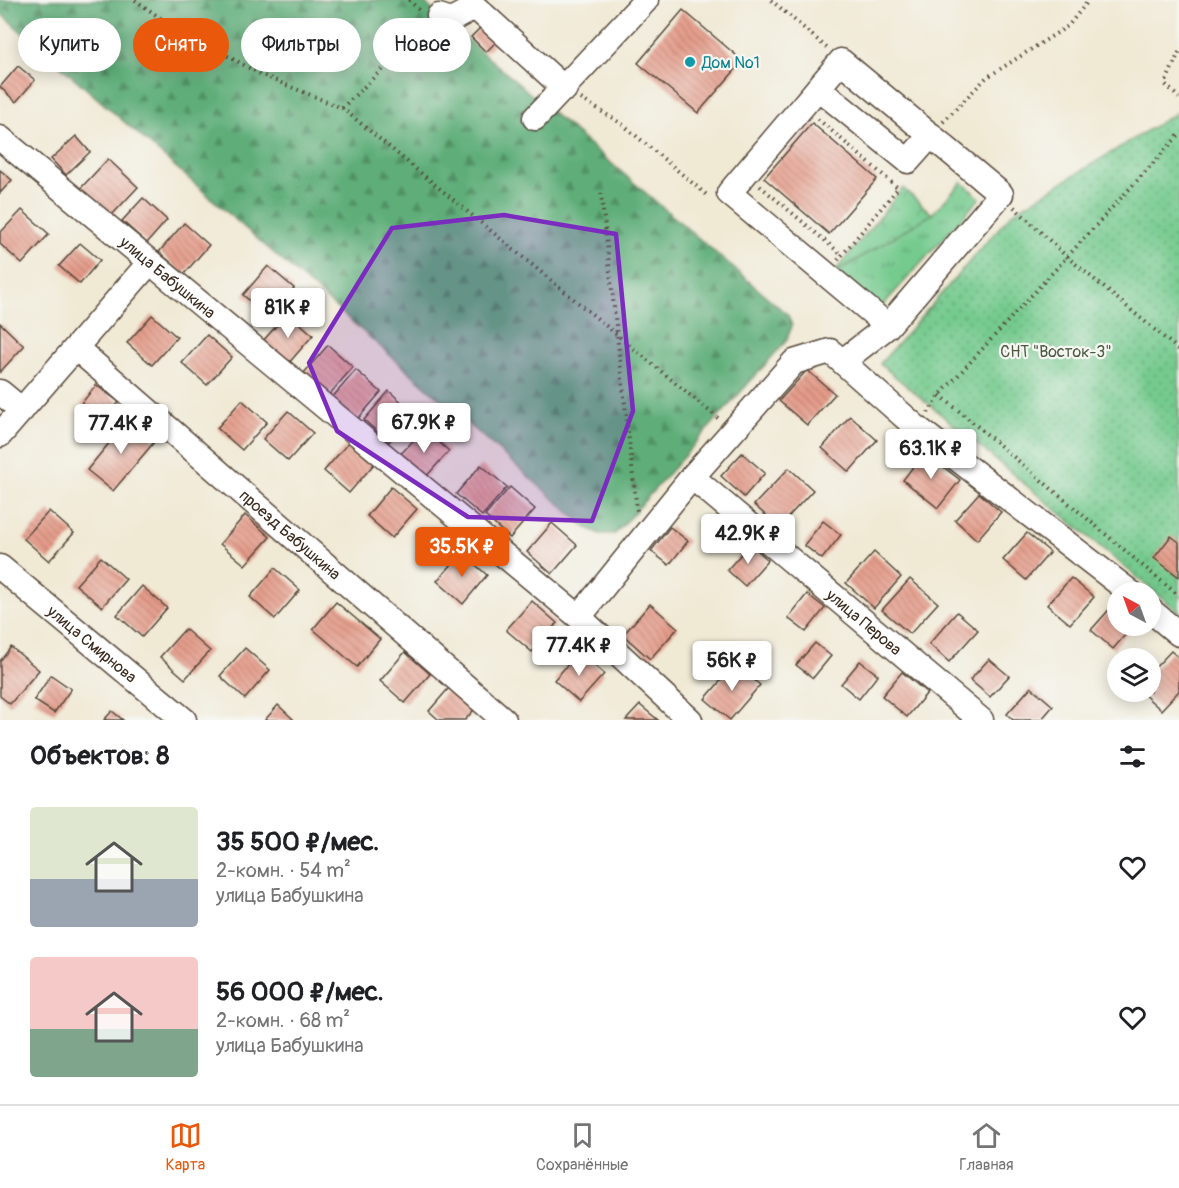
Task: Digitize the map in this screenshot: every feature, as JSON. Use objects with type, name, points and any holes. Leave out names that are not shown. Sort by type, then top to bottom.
[{"type":"street","points":[[535,118],[565,89],[646,0]]},
{"type":"street","points":[[455,18],[475,7],[565,89]]},
{"type":"street","points":[[579,617],[692,477],[794,362],[836,356],[888,326],[1001,194],[841,61],[729,193],[888,326]]},
{"type":"street","points":[[810,97],[908,161],[930,135]]},
{"type":"street","name":"улица Бабушкина","points":[[0,138],[579,617],[681,717]]},
{"type":"street","points":[[0,435],[150,262]]},
{"type":"street","name":"проезд Бабушкина","points":[[76,348],[504,720]]},
{"type":"street","points":[[836,356],[916,427],[1117,582]]},
{"type":"street","points":[[0,392],[22,410]]},
{"type":"street","name":"улица Перова","points":[[692,477],[981,720]]},
{"type":"street","name":"улица Смирнова","points":[[0,567],[184,720]]},
{"type":"street","points":[[1161,619],[1179,634]]},
{"type":"path","points":[[135,0],[166,22],[261,75],[342,108],[734,430]]},
{"type":"path","points":[[771,0],[841,61]]},
{"type":"path","points":[[930,135],[986,78],[1068,26],[1089,0]]},
{"type":"path","points":[[1179,52],[1164,84],[1179,98]]},
{"type":"path","points":[[342,108],[380,72]]},
{"type":"path","points":[[565,89],[622,124],[718,205],[729,193]]},
{"type":"path","points":[[810,97],[898,188],[826,274]]},
{"type":"path","points":[[1179,135],[940,395],[1179,596]]},
{"type":"path","points":[[754,180],[842,255]]},
{"type":"path","points":[[601,193],[641,541]]},
{"type":"path","points":[[1001,194],[1066,256],[1179,350]]},
{"type":"highlighted area","points":[[504,215],[616,234],[633,411],[592,521],[468,517],[337,431],[309,363],[392,228]]},
{"type":"green space","points":[[0,0],[421,0],[442,18],[373,18],[373,72],[471,72],[471,43],[788,315],[792,326],[786,341],[615,534],[600,534],[587,528],[67,72],[121,72],[121,18],[18,18],[18,29],[0,13]]},
{"type":"green space","name":"СНТ \"Восток-3\"","points":[[1179,111],[1179,612],[1161,597],[1161,582],[1143,582],[880,364],[1012,213]]},
{"type":"green space","points":[[962,182],[980,198],[876,313],[833,274],[932,214]]},
{"type":"green space","points":[[903,188],[932,214],[833,274]]},
{"type":"building","name":"Дом №1","points":[[683,10],[743,61],[698,113],[638,63]]},
{"type":"building","points":[[484,24],[499,39],[486,52],[471,37]]},
{"type":"building","points":[[18,66],[18,72],[25,72],[35,80],[16,102],[0,87]]},
{"type":"building","points":[[812,123],[877,179],[829,234],[764,178]]},
{"type":"building","points":[[76,136],[90,152],[66,175],[51,159]]},
{"type":"building","points":[[108,159],[138,187],[110,217],[80,189]]},
{"type":"building","points":[[0,170],[12,180],[0,193]]},
{"type":"building","points":[[143,198],[167,220],[147,243],[122,221]]},
{"type":"building","points":[[22,210],[49,234],[22,264],[0,244],[0,233]]},
{"type":"building","points":[[184,223],[209,245],[184,274],[159,252]]},
{"type":"building","points":[[80,243],[100,260],[80,284],[59,266]]},
{"type":"building","points":[[268,266],[294,288],[269,317],[243,295]]},
{"type":"building","points":[[288,313],[313,335],[288,364],[262,342]]},
{"type":"building","points":[[152,315],[177,337],[152,365],[127,343]]},
{"type":"building","points":[[0,323],[24,346],[0,372]]},
{"type":"building","points":[[207,335],[232,357],[207,385],[182,363]]},
{"type":"building","points":[[328,345],[353,367],[328,396],[303,374]]},
{"type":"building","points":[[356,370],[381,392],[356,421],[331,399]]},
{"type":"building","points":[[807,370],[835,394],[807,425],[779,401]]},
{"type":"building","points":[[96,385],[119,402],[104,422],[81,404]]},
{"type":"building","points":[[389,391],[414,413],[389,442],[364,420]]},
{"type":"building","points":[[242,400],[267,422],[242,450],[217,428]]},
{"type":"building","points":[[288,411],[313,433],[288,461],[263,439]]},
{"type":"building","points":[[850,416],[877,440],[849,472],[822,448]]},
{"type":"building","points":[[129,419],[155,441],[113,491],[87,470]]},
{"type":"building","points":[[424,429],[449,451],[424,479],[398,457]]},
{"type":"building","points":[[349,442],[374,464],[349,493],[324,471]]},
{"type":"building","points":[[924,452],[960,480],[938,508],[903,480]]},
{"type":"building","points":[[742,453],[765,473],[744,497],[721,476]]},
{"type":"building","points":[[481,465],[507,487],[482,516],[456,494]]},
{"type":"building","points":[[789,468],[813,490],[779,527],[754,505]]},
{"type":"building","points":[[391,487],[417,509],[392,538],[367,516]]},
{"type":"building","points":[[510,487],[535,509],[510,538],[485,516]]},
{"type":"building","points":[[979,493],[1001,512],[977,540],[955,520]]},
{"type":"building","points":[[49,511],[74,533],[49,561],[24,539]]},
{"type":"building","points":[[245,515],[270,537],[245,565],[220,544]]},
{"type":"building","points":[[823,521],[841,535],[822,559],[804,545]]},
{"type":"building","points":[[552,523],[577,545],[552,574],[527,552]]},
{"type":"building","points":[[670,527],[688,541],[669,565],[651,551]]},
{"type":"building","points":[[1027,533],[1050,552],[1026,580],[1003,560]]},
{"type":"building","points":[[1171,536],[1179,542],[1179,577],[1154,558]]},
{"type":"building","points":[[750,544],[768,560],[745,586],[727,570]]},
{"type":"building","points":[[874,552],[901,577],[874,608],[846,583]]},
{"type":"building","points":[[462,553],[487,575],[463,604],[437,581]]},
{"type":"building","points":[[101,557],[126,579],[102,607],[76,585]]},
{"type":"building","points":[[275,568],[300,590],[275,619],[250,597]]},
{"type":"building","points":[[1071,578],[1094,597],[1070,624],[1047,605]]},
{"type":"building","points":[[910,579],[938,603],[910,634],[882,610]]},
{"type":"building","points":[[142,586],[167,608],[142,637],[117,615]]},
{"type":"building","points":[[807,594],[825,608],[806,632],[788,618]]},
{"type":"building","points":[[532,601],[557,623],[532,652],[506,630]]},
{"type":"building","points":[[336,602],[380,639],[357,667],[313,629]]},
{"type":"building","points":[[650,604],[678,628],[650,659],[623,635]]},
{"type":"building","points":[[957,612],[978,630],[949,662],[929,644]]},
{"type":"building","points":[[1107,612],[1107,636],[1124,636],[1112,648],[1091,630]]},
{"type":"building","points":[[185,629],[210,651],[185,679],[160,657]]},
{"type":"building","points":[[815,643],[831,656],[813,678],[796,665]]},
{"type":"building","points":[[11,647],[39,670],[10,704],[0,696],[0,661]]},
{"type":"building","points":[[245,648],[270,670],[245,699],[220,676]]},
{"type":"building","points":[[1171,651],[1179,658],[1179,691],[1161,710],[1152,702],[1161,702],[1161,661]]},
{"type":"building","points":[[405,652],[430,674],[405,703],[380,681]]},
{"type":"building","points":[[579,652],[604,674],[579,702],[554,680]]},
{"type":"building","points":[[989,659],[1009,676],[990,697],[970,680]]},
{"type":"building","points":[[860,661],[878,675],[859,699],[841,684]]},
{"type":"building","points":[[735,664],[760,685],[730,720],[705,699]]},
{"type":"building","points":[[902,672],[927,693],[907,717],[882,696]]},
{"type":"building","points":[[51,675],[71,689],[54,713],[34,700]]},
{"type":"building","points":[[454,682],[479,704],[465,720],[439,720],[429,711]]},
{"type":"building","points":[[1031,687],[1053,706],[1041,720],[1013,720],[1007,714]]},
{"type":"building","points":[[278,705],[294,720],[265,720]]},
{"type":"building","points":[[640,705],[658,720],[626,720]]},
{"type":"building","points":[[112,711],[123,720],[104,720]]},
{"type":"place","name":"Дом №1","points":[[690,62]]}]
